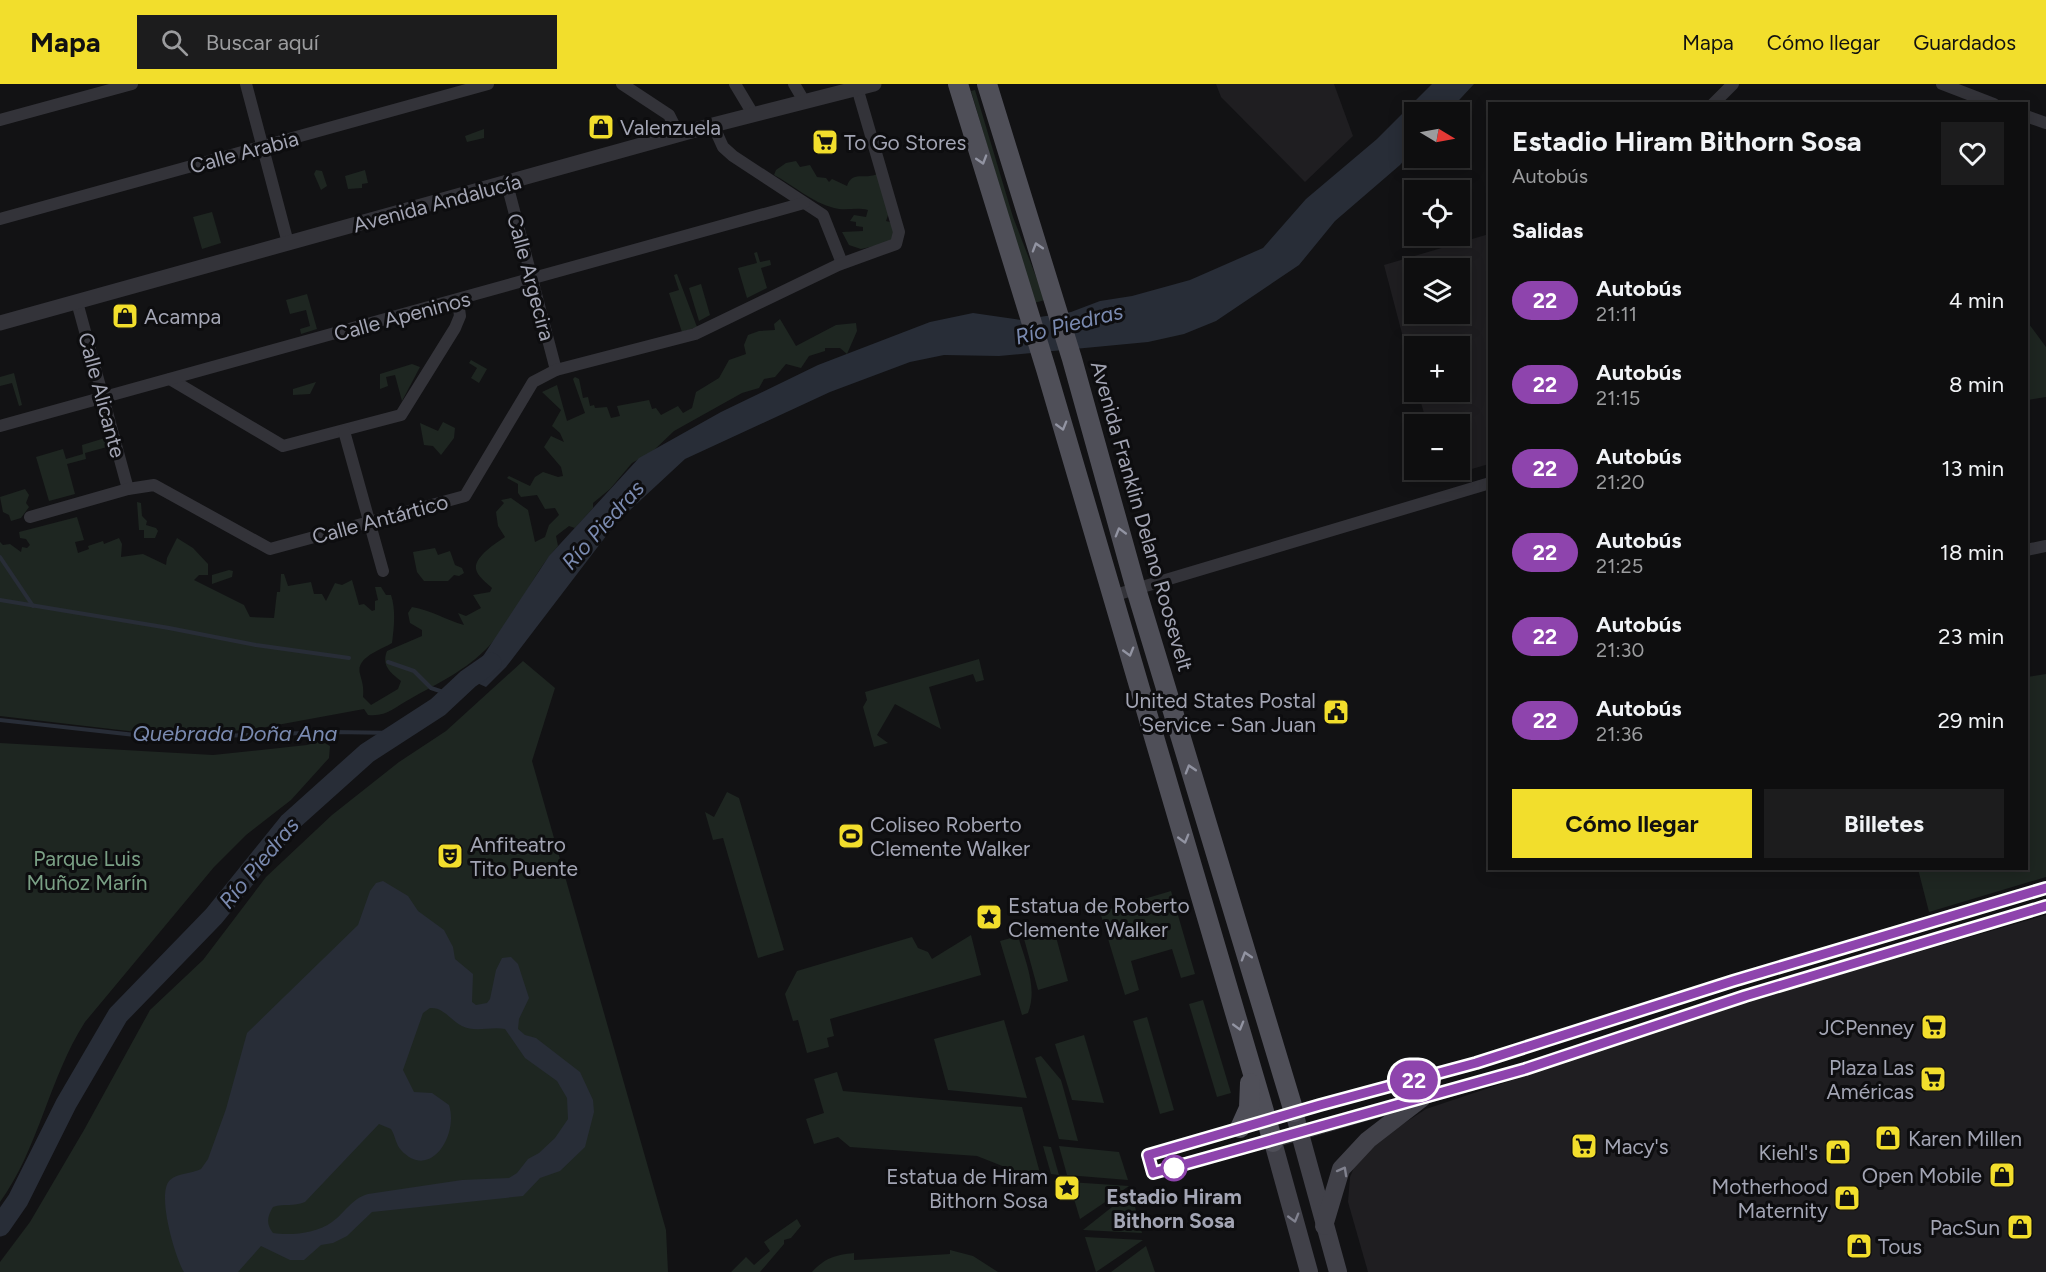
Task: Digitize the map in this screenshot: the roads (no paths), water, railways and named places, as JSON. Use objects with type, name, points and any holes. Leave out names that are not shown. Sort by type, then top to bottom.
[{"type":"main road","points":[[958,84],[1046,369],[1309,1272]]},
{"type":"main road","name":"Avenida Franklin Delano Roosevelt","points":[[987,84],[1072,359],[1136,589],[1294,1112],[1338,1272]]},
{"type":"main road","points":[[1240,1128],[1249,1108],[1251,1092],[1247,1054]]},
{"type":"main road","points":[[1324,1226],[1341,1169],[1368,1140],[1421,1099]]},
{"type":"street","points":[[0,120],[132,84]]},
{"type":"street","points":[[246,84],[288,243]]},
{"type":"street","name":"Calle Arabia","points":[[0,219],[488,84]]},
{"type":"street","points":[[622,84],[669,115],[679,135]]},
{"type":"street","points":[[735,84],[753,114]]},
{"type":"street","points":[[794,84],[804,101]]},
{"type":"street","name":"Avenida Andalucía","points":[[0,323],[753,114],[857,86],[874,84]]},
{"type":"street","points":[[1715,102],[1733,84]]},
{"type":"street","points":[[1942,84],[1989,102]]},
{"type":"street","name":"Calle Antártico","points":[[30,518],[128,489],[154,485],[270,549],[465,496],[533,382],[556,370],[695,334],[842,263],[890,249],[896,244],[899,232],[857,86]]},
{"type":"street","points":[[2028,117],[2046,123]]},
{"type":"street","points":[[713,125],[723,147],[733,156],[823,215],[842,263]]},
{"type":"street","name":"Calle Argecira","points":[[507,184],[556,370]]},
{"type":"street","name":"Calle Apeninos","points":[[0,426],[458,301],[804,203]]},
{"type":"street","points":[[170,379],[283,446],[401,416],[455,328],[460,316],[458,301]]},
{"type":"street","name":"Calle Alicante","points":[[77,302],[128,489]]},
{"type":"street","points":[[344,431],[383,571]]},
{"type":"street","points":[[1112,596],[1488,484]]},
{"type":"street","points":[[2028,550],[2046,546]]},
{"type":"street","points":[[1266,1120],[1476,1063],[1733,981],[2046,888]]},
{"type":"street","points":[[1273,1142],[1525,1069],[1745,996],[2046,906]]},
{"type":"water","points":[[1432,84],[1474,84],[1457,102],[1414,102]]},
{"type":"water","points":[[1404,112],[1404,160],[1400,165],[1335,221],[1299,265],[1216,321],[1184,334],[1148,342],[999,356],[944,355],[910,362],[830,392],[685,459],[616,523],[506,667],[486,687],[468,679],[549,556],[639,458],[721,412],[818,365],[930,322],[973,313],[1021,320],[1071,312],[1100,301],[1132,296],[1190,280],[1263,248],[1306,199],[1377,139]]},
{"type":"water","points":[[383,881],[408,896],[418,911],[444,930],[453,947],[455,959],[473,974],[472,1002],[476,1005],[487,1003],[490,999],[496,970],[502,958],[511,957],[518,964],[529,998],[519,1019],[518,1029],[525,1035],[536,1038],[580,1072],[593,1100],[594,1112],[585,1147],[560,1171],[540,1178],[523,1196],[372,1212],[347,1236],[333,1243],[321,1245],[304,1260],[290,1260],[261,1246],[238,1272],[184,1272],[168,1225],[166,1187],[173,1178],[201,1169],[208,1159],[226,1109],[247,1033],[358,925],[370,891],[376,883]],"holes":[[[430,1008],[435,1008],[467,1028],[505,1029],[525,1058],[557,1081],[567,1098],[568,1119],[555,1138],[539,1153],[528,1159],[517,1173],[509,1178],[462,1180],[368,1194],[357,1199],[332,1222],[319,1229],[296,1234],[273,1233],[268,1220],[273,1207],[305,1202],[379,1124],[391,1129],[399,1148],[412,1158],[422,1161],[432,1158],[440,1151],[450,1129],[449,1105],[432,1093],[414,1092],[403,1070],[423,1013]]]},
{"type":"waterway","points":[[0,557],[33,606]]},
{"type":"waterway","points":[[0,600],[256,645],[349,658]]},
{"type":"waterway","points":[[388,662],[414,671],[431,688],[452,695]]},
{"type":"waterway","name":"Río Piedras","points":[[0,1226],[18,1200],[66,1104],[118,1015],[214,916],[289,823],[367,753],[438,707],[468,679],[491,663]]},
{"type":"waterway","name":"Quebrada Doña Ana","points":[[0,720],[162,738],[333,732],[398,733]]},
{"type":"place","name":"Valenzuela","points":[[601,127]]},
{"type":"place","name":"To Go Stores","points":[[825,142]]},
{"type":"place","name":"Acampa","points":[[125,316]]},
{"type":"place","name":"United States Postal Service - San Juan","points":[[1336,712]]},
{"type":"place","name":"Coliseo Roberto Clemente Walker","points":[[851,836]]},
{"type":"place","name":"Anfiteatro Tito Puente","points":[[450,856]]},
{"type":"place","name":"Estatua de Roberto Clemente Walker","points":[[989,917]]},
{"type":"place","name":"JCPenney","points":[[1934,1027]]},
{"type":"place","name":"Plaza Las Américas","points":[[1933,1079]]},
{"type":"place","name":"Karen Millen","points":[[1888,1138]]},
{"type":"place","name":"Macy's","points":[[1584,1146]]},
{"type":"place","name":"Kiehl's","points":[[1838,1152]]},
{"type":"place","name":"Estadio Hiram Bithorn Sosa","points":[[1174,1168]]},
{"type":"place","name":"Open Mobile","points":[[2002,1175]]},
{"type":"place","name":"Estatua de Hiram Bithorn Sosa","points":[[1067,1188]]},
{"type":"place","name":"Motherhood Maternity","points":[[1847,1198]]},
{"type":"place","name":"PacSun","points":[[2020,1227]]},
{"type":"place","name":"Tous","points":[[1859,1246]]},
{"type":"park label","name":"Parque Luis Muñoz Marín","points":[[87,870]]}]
